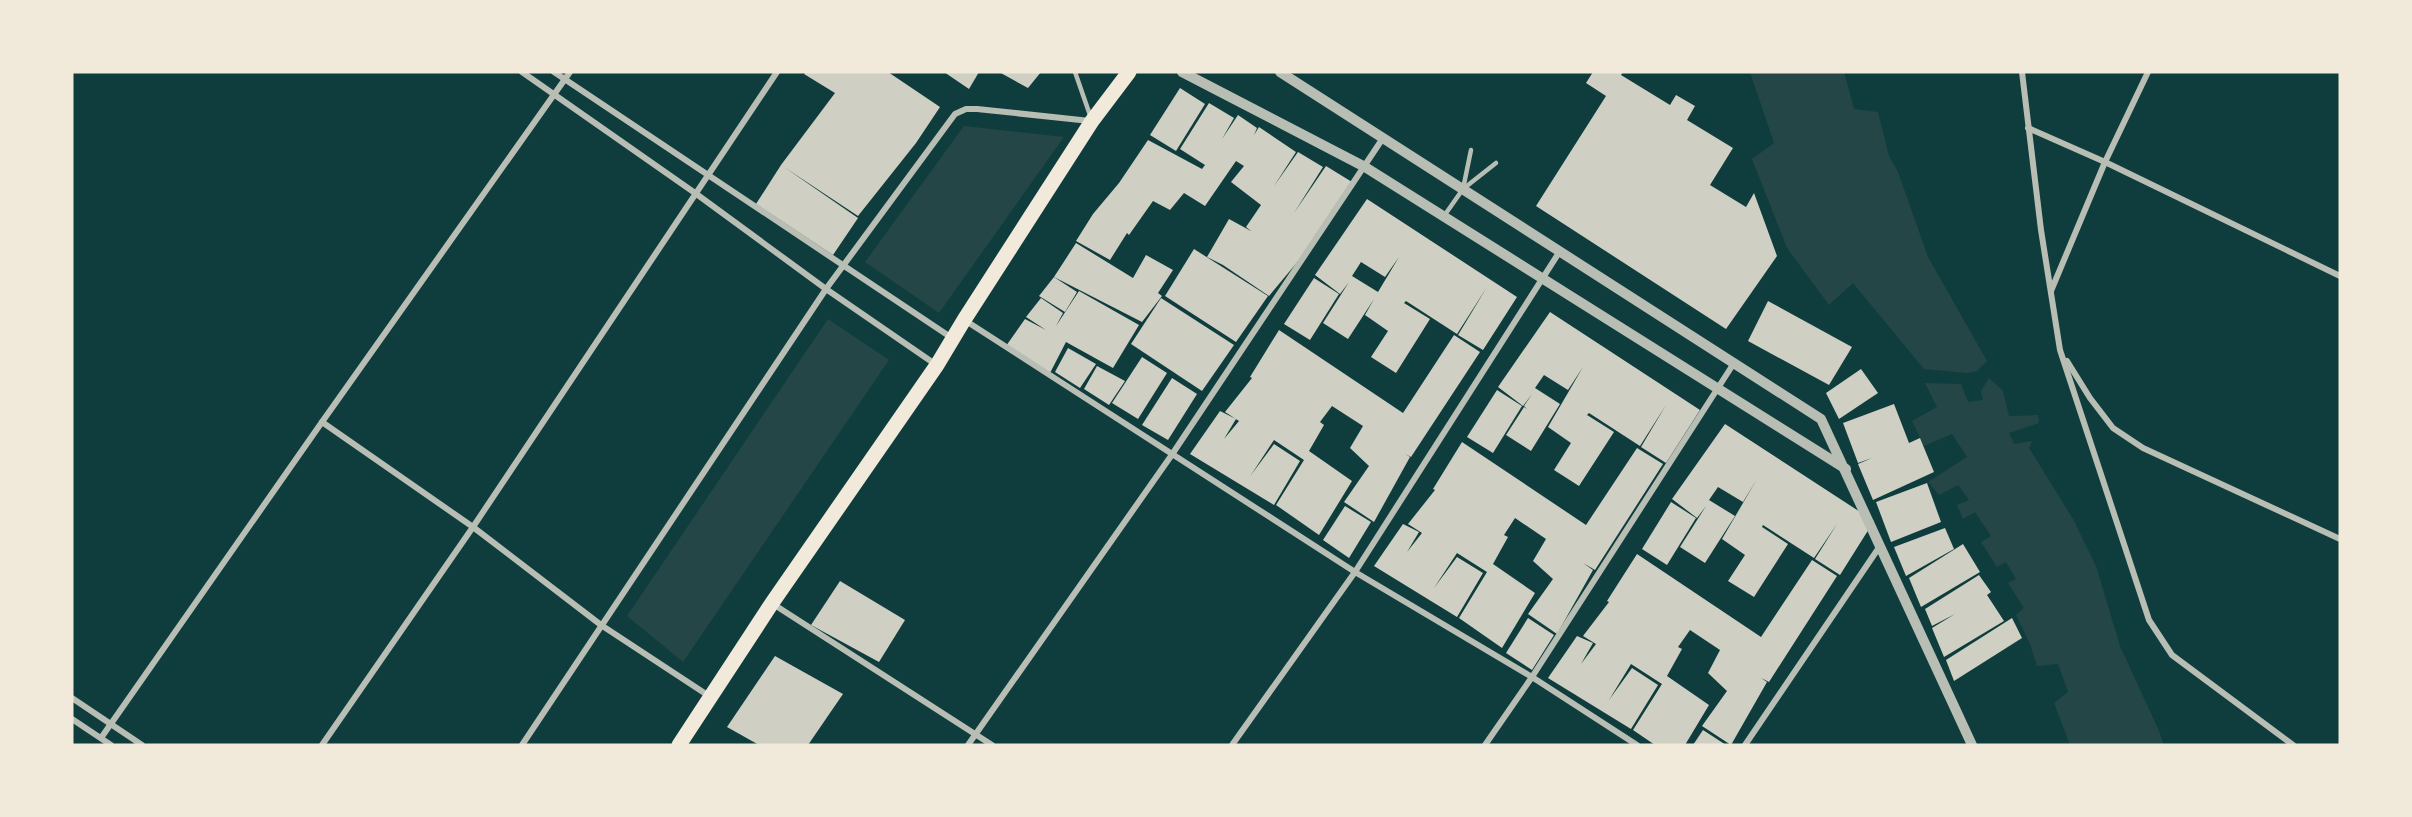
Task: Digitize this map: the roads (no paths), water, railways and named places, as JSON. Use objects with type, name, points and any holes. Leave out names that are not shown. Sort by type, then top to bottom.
[{"type":"main road","points":[[679,745],[712,698],[772,603],[937,366],[1092,121],[1129,72]]},
{"type":"street","points":[[522,72],[695,193],[825,290],[937,366]]},
{"type":"street","points":[[554,72],[953,338]]},
{"type":"street","points":[[101,738],[570,72]]},
{"type":"street","points":[[322,745],[473,526],[777,72]]},
{"type":"street","points":[[1182,72],[1365,167],[1846,469]]},
{"type":"street","points":[[1280,72],[1821,419],[1972,745]]},
{"type":"street","points":[[2022,72],[2050,293],[2060,350],[2149,620],[2158,637],[2172,655],[2293,745]]},
{"type":"street","points":[[2050,293],[2105,162],[2148,72]]},
{"type":"street","points":[[522,745],[825,290],[955,114],[966,109],[977,109],[1092,121]]},
{"type":"street","points":[[2028,128],[2105,162],[2340,276]]},
{"type":"street","points":[[968,745],[1172,456],[1383,138]]},
{"type":"street","points":[[1232,745],[1354,572],[1560,251]]},
{"type":"street","points":[[964,320],[1354,572],[1532,677],[1637,745]]},
{"type":"street","points":[[2060,350],[2090,398],[2114,428],[2143,448],[2340,538]]},
{"type":"street","points":[[1485,745],[1532,677],[1734,363]]},
{"type":"street","points":[[322,422],[473,526],[601,626],[712,698]]},
{"type":"street","points":[[1745,745],[1880,546]]},
{"type":"street","points":[[772,603],[992,745]]},
{"type":"street","points":[[72,698],[142,745]]},
{"type":"street","points":[[72,719],[111,745]]},
{"type":"lane","points":[[1075,72],[1092,121]]},
{"type":"lane","points":[[1462,189],[1471,150]]},
{"type":"lane","points":[[1444,216],[1462,189],[1496,163]]}]
